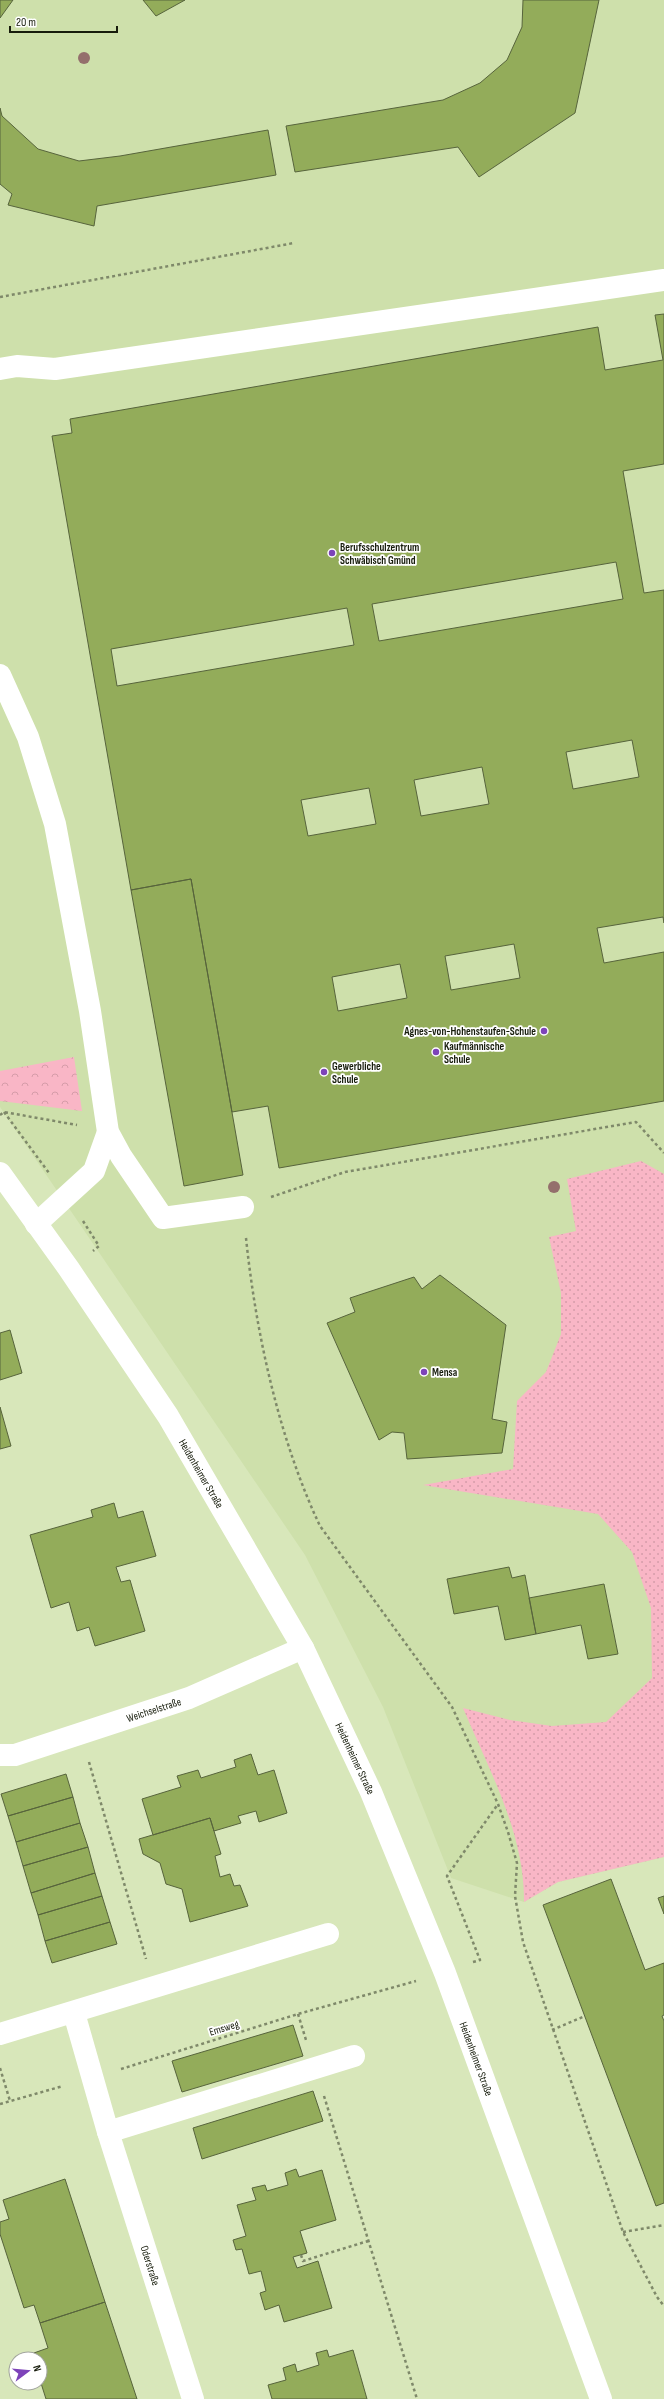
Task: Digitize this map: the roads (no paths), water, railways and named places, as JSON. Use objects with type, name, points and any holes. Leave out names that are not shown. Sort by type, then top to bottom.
[{"type":"street","points":[[0,369],[17,366],[55,370],[664,280]]},
{"type":"street","points":[[0,674],[28,737],[55,824],[89,1004],[108,1132],[121,1156],[163,1218],[243,1207]]},
{"type":"street","points":[[36,1224],[94,1171],[108,1132]]},
{"type":"street","name":"Heidenheimer Straße","points":[[0,1173],[168,1416],[303,1648],[371,1792],[445,1973],[601,2399]]},
{"type":"street","name":"Weichselstraße","points":[[0,1755],[15,1755],[189,1698],[303,1648]]},
{"type":"street","points":[[0,2034],[74,2013],[154,1986],[328,1934]]},
{"type":"street","name":"Oderstraße","points":[[74,2013],[108,2132],[193,2399]]},
{"type":"street","points":[[108,2132],[354,2056]]},
{"type":"place","name":"Berufsschulzentrum Schwäbisch Gmünd","points":[[332,553]]},
{"type":"place","name":"Agnes-von-Hohenstaufen-Schule","points":[[544,1031]]},
{"type":"place","name":"Kaufmännische Schule","points":[[436,1052]]},
{"type":"place","name":"Gewerbliche Schule","points":[[324,1072]]},
{"type":"place","name":"Mensa","points":[[424,1372]]}]
